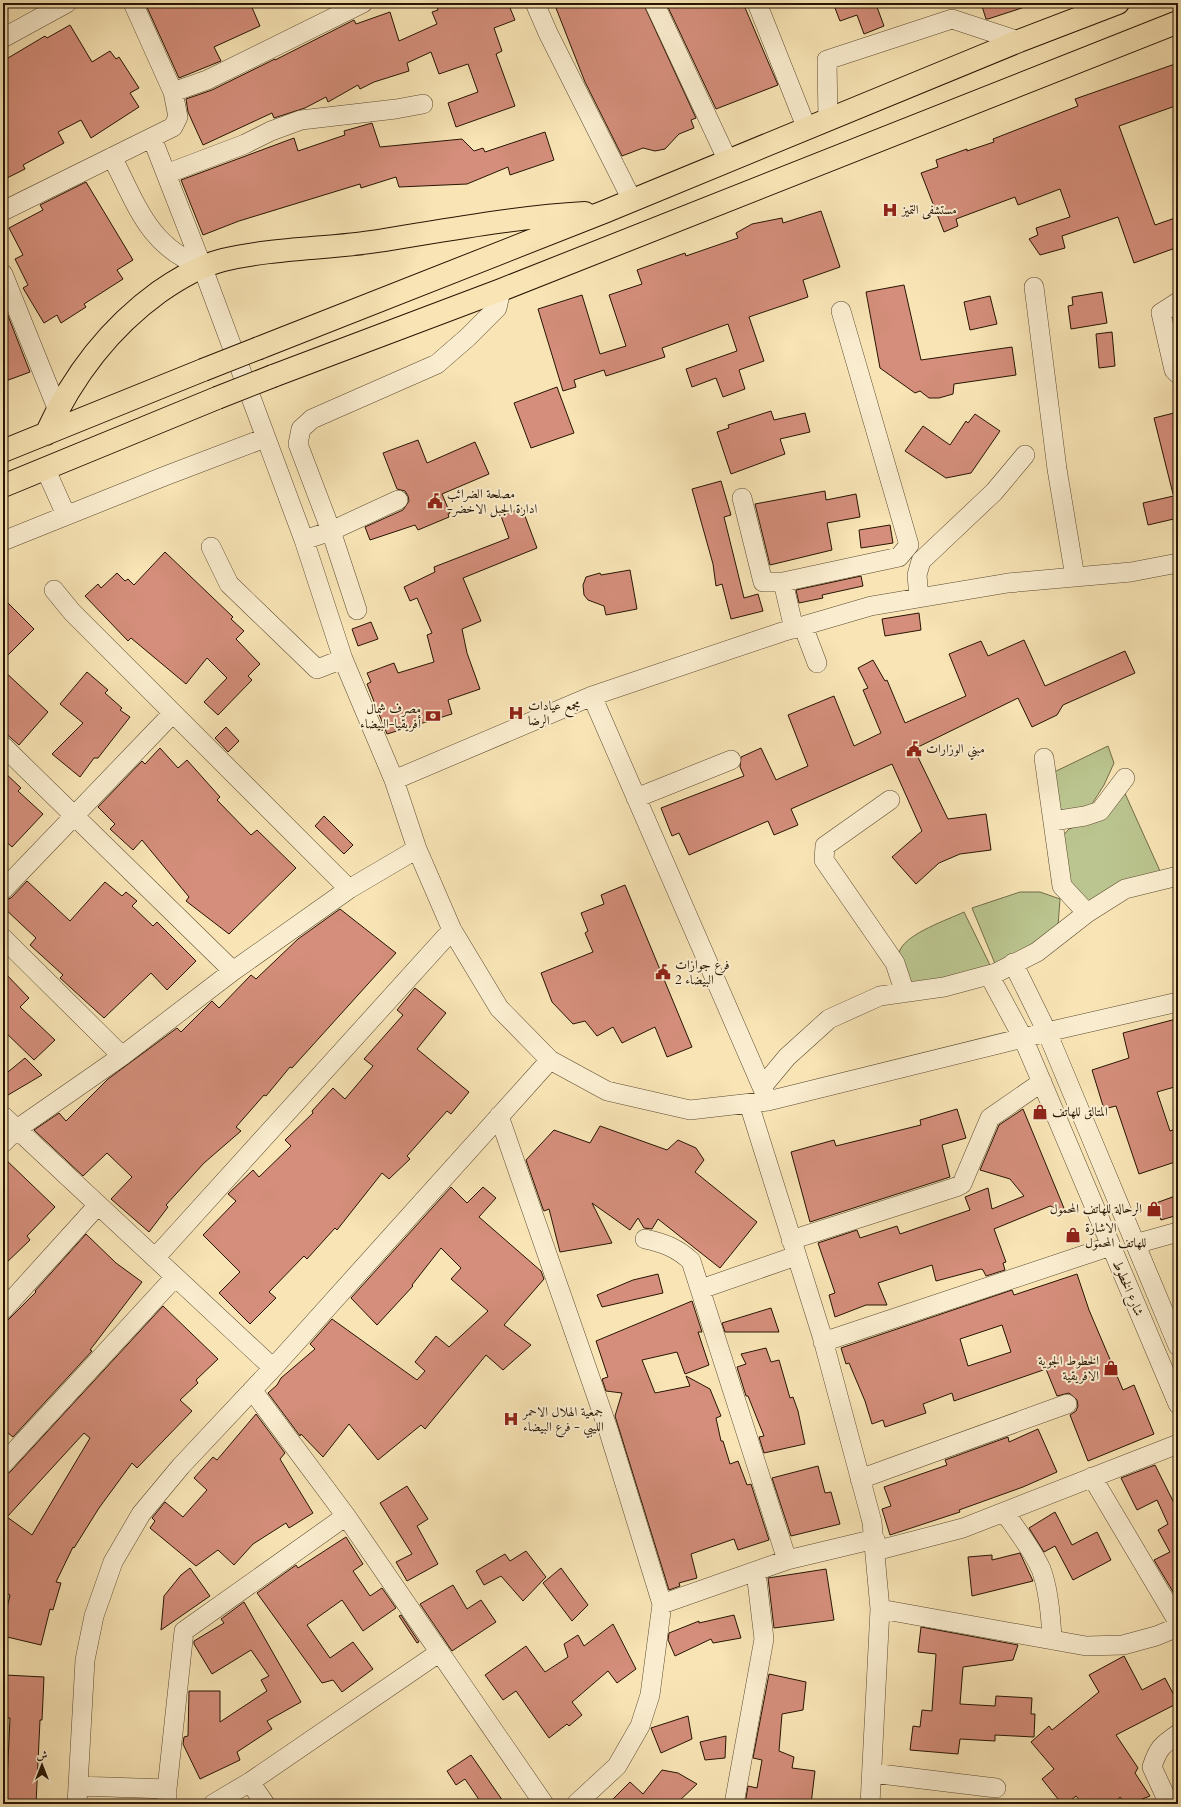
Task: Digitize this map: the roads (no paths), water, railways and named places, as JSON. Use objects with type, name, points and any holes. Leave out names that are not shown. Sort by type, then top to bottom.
[{"type":"highway","points":[[3,451],[203,370],[604,212],[807,129],[1019,41],[1079,10],[1118,3]]},
{"type":"highway","points":[[3,486],[217,398],[501,290],[1178,22]]},
{"type":"highway","points":[[46,434],[58,408],[75,379],[95,351],[118,325],[156,295],[202,266],[243,256],[342,246],[552,215],[604,212]]},
{"type":"street","points":[[3,38],[67,3]]},
{"type":"street","points":[[3,212],[173,127],[178,117],[173,92],[133,3]]},
{"type":"street","points":[[173,92],[207,80],[363,3]]},
{"type":"street","points":[[536,3],[548,32],[632,200]]},
{"type":"street","points":[[654,3],[728,161]]},
{"type":"street","points":[[757,3],[807,129]]},
{"type":"street","points":[[828,120],[827,60],[952,19],[1019,41]]},
{"type":"street","points":[[166,174],[245,144],[271,131],[301,120],[396,109],[423,104]]},
{"type":"street","points":[[152,138],[202,266],[304,540],[343,659],[394,780],[416,849],[452,930],[499,1008],[550,1060],[607,1091],[690,1110],[749,1104],[765,1094],[1023,1038],[1178,1002]]},
{"type":"street","points":[[112,157],[145,219],[157,238],[173,253],[202,266]]},
{"type":"street","points":[[3,274],[58,408]]},
{"type":"street","points":[[1034,287],[1057,469],[1075,577]]},
{"type":"street","points":[[357,610],[331,531],[298,444],[301,429],[312,419],[437,364],[498,308],[501,290]]},
{"type":"street","points":[[1178,302],[1161,313],[1174,370],[1178,374]]},
{"type":"street","points":[[742,498],[763,582],[783,582],[899,557],[909,545],[841,311]]},
{"type":"street","points":[[3,541],[265,438]]},
{"type":"street","points":[[919,598],[917,575],[922,561],[994,492],[1024,455]]},
{"type":"street","points":[[45,468],[66,515]]},
{"type":"street","points":[[304,540],[331,531],[398,500]]},
{"type":"street","points":[[211,547],[229,584],[317,669],[343,659]]},
{"type":"street","points":[[394,780],[592,696],[799,627],[871,606],[1008,583],[1131,572],[1178,563]]},
{"type":"street","points":[[783,582],[799,627],[817,663]]},
{"type":"street","points":[[54,590],[72,612],[349,889]]},
{"type":"street","points":[[592,696],[765,1094]]},
{"type":"street","points":[[3,890],[173,713]]},
{"type":"street","points":[[3,746],[233,971]]},
{"type":"street","points":[[1044,758],[1062,886],[1086,913]]},
{"type":"street","points":[[636,798],[731,760]]},
{"type":"street","points":[[1053,821],[1085,816],[1100,811],[1125,778]]},
{"type":"street","points":[[890,800],[825,846],[824,860],[895,963],[905,993]]},
{"type":"street","points":[[3,1143],[17,1128],[122,1056],[233,971],[349,889],[416,849]]},
{"type":"street","points":[[765,1094],[787,1057],[829,1019],[880,996],[944,987],[989,975],[1037,952],[1086,913],[1125,889],[1178,876]]},
{"type":"street","points":[[155,1258],[452,930]]},
{"type":"street","points":[[3,938],[122,1056]]},
{"type":"street","name":"شارع الخطوط","points":[[1014,963],[1047,1032],[1178,1346]]},
{"type":"street","name":"شارع الخطوط","points":[[989,975],[1023,1038],[1178,1404]]},
{"type":"street","points":[[346,1516],[184,1631],[167,1796],[78,1795],[84,1660],[94,1616],[113,1562],[141,1514],[181,1466],[273,1368],[550,1060]]},
{"type":"street","points":[[701,1289],[794,1248],[962,1184],[990,1118],[1042,1082]]},
{"type":"street","points":[[749,1104],[823,1342],[860,1479],[875,1545],[880,1609],[870,1804]]},
{"type":"street","points":[[3,1116],[273,1368]]},
{"type":"street","points":[[499,1116],[608,1430],[662,1604],[650,1695],[640,1726],[617,1766],[576,1804]]},
{"type":"street","points":[[3,1310],[98,1205]]},
{"type":"street","points":[[1135,1244],[1178,1232]]},
{"type":"street","points":[[645,1238],[666,1244],[681,1252],[691,1261],[787,1560]]},
{"type":"street","points":[[823,1342],[1111,1246]]},
{"type":"street","points":[[3,1464],[175,1277]]},
{"type":"street","points":[[252,1390],[346,1516],[544,1804]]},
{"type":"street","points":[[860,1479],[1067,1404]]},
{"type":"street","points":[[662,1604],[787,1560],[963,1528],[1178,1444]]},
{"type":"street","points":[[1092,1477],[1178,1622]]},
{"type":"street","points":[[1004,1512],[1033,1553],[1041,1570],[1046,1589],[1052,1640]]},
{"type":"street","points":[[734,1804],[741,1773],[764,1639],[756,1572]]},
{"type":"street","points":[[880,1609],[1086,1646],[1123,1645],[1156,1636],[1178,1627]]},
{"type":"street","points":[[214,1804],[250,1782],[440,1652]]},
{"type":"street","points":[[1169,1804],[1152,1767],[1157,1752],[1162,1745],[1178,1734]]},
{"type":"street","points":[[872,1773],[996,1788]]},
{"type":"street","points":[[250,1782],[265,1804]]},
{"type":"place","name":"مستشفى التميز","points":[[890,210]]},
{"type":"place","name":"مصلحة الضرائب -ادارة الجبل الاخضر","points":[[435,501]]},
{"type":"place","name":"مجمع عيادات الرضا","points":[[516,713]]},
{"type":"place","name":"مصرف شمال أفريقيا-البيضاء","points":[[433,716]]},
{"type":"place","name":"مبني الوزارات","points":[[914,749]]},
{"type":"place","name":"فرع جوازات البيضاء 2","points":[[663,972]]},
{"type":"place","name":"المتالق للهاتف","points":[[1040,1112]]},
{"type":"place","name":"الرحالة للهاتف المحمول","points":[[1154,1209]]},
{"type":"place","name":"الاشارة للهاتف المحمول","points":[[1073,1235]]},
{"type":"place","name":"الخطوط الجوية الافريقية","points":[[1111,1368]]},
{"type":"place","name":"جمعية الهلال الاحمر الليبي - فرع البيضاء","points":[[511,1419]]}]
